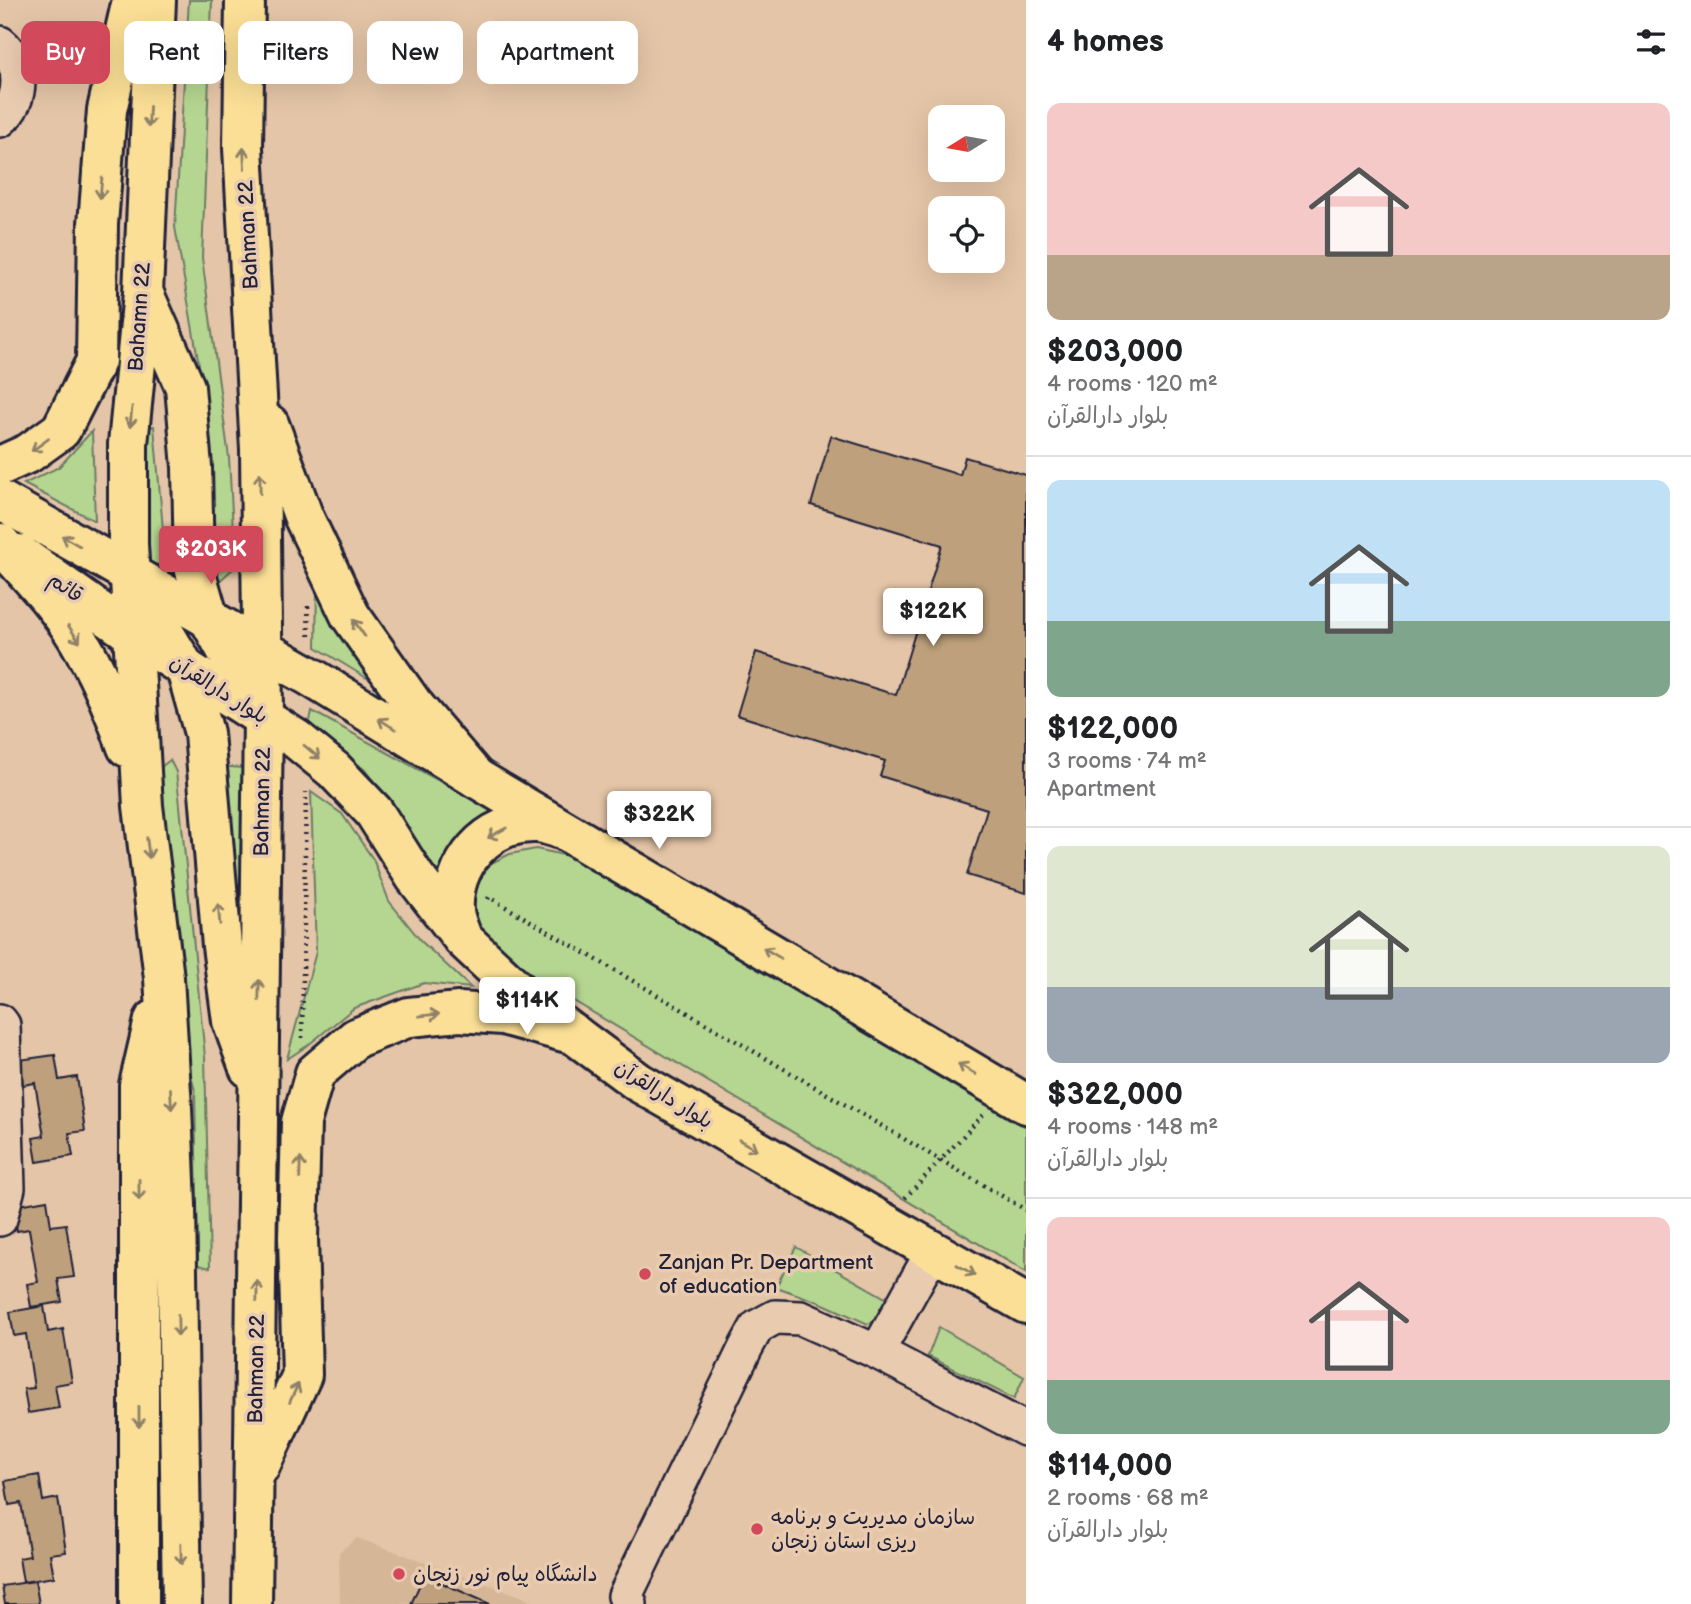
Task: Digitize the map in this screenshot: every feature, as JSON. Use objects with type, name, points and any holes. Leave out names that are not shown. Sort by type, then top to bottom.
[{"type":"main road","points":[[0,466],[29,453],[61,430],[96,361],[98,224],[107,110],[132,0]]},
{"type":"main road","name":"Bahamn 22","points":[[132,634],[128,443],[143,293],[156,0]]},
{"type":"main road","name":"Bahman 22","points":[[245,0],[243,148],[256,389],[263,717],[253,1604]]},
{"type":"main road","points":[[143,293],[185,387],[192,467],[194,567],[197,579],[209,619],[263,717]]},
{"type":"main road","points":[[256,389],[304,518],[350,615],[412,703],[476,778]]},
{"type":"main road","name":"قائم","points":[[0,500],[130,575]]},
{"type":"main road","points":[[0,542],[77,637],[108,696],[142,788]]},
{"type":"main road","name":"قائم","points":[[0,542],[132,634]]},
{"type":"main road","points":[[197,579],[212,595],[233,599],[247,584],[261,557]]},
{"type":"main road","points":[[130,575],[311,677],[476,778],[1016,1098]]},
{"type":"main road","points":[[130,575],[186,668],[204,733],[222,946],[232,1021],[260,1099]]},
{"type":"main road","points":[[132,634],[142,788],[164,978],[176,1206],[182,1604]]},
{"type":"main road","name":"بلوار دارالقرآن","points":[[132,634],[263,717],[334,771],[374,812],[415,877],[463,939],[529,1002],[638,1082],[1026,1304]]},
{"type":"main road","points":[[463,939],[454,913],[455,886],[466,860],[484,840],[508,827],[536,823],[562,829]]},
{"type":"main road","points":[[139,1604],[139,1085],[164,978]]},
{"type":"main road","points":[[255,1477],[302,1376],[298,1238],[301,1122],[315,1073],[356,1038],[408,1017],[458,1012],[503,1015],[575,1035]]},
{"type":"street","points":[[0,43],[8,49],[18,70],[17,93],[8,114],[0,120]]},
{"type":"street","points":[[0,1021],[3,1025],[8,1188],[0,1219]]},
{"type":"street","points":[[877,1352],[933,1251]]},
{"type":"street","points":[[630,1604],[625,1596],[757,1327],[775,1317],[801,1318],[877,1352],[1025,1429]]},
{"type":"path","points":[[307,600],[311,677]]},
{"type":"path","points":[[302,1040],[307,748]]},
{"type":"path","points":[[463,939],[489,897],[1026,1210]]},
{"type":"path","points":[[883,1222],[941,1160],[1016,1098]]},
{"type":"shaded area","name":"دانشگاه پیام نور زنجان","points":[[357,1538],[521,1596],[535,1604],[340,1604],[339,1552]]},
{"type":"green space","points":[[189,0],[212,0],[211,21],[188,21]]},
{"type":"green space","points":[[184,84],[209,84],[202,258],[229,458],[235,567],[217,583],[207,569],[202,382],[175,227]]},
{"type":"green space","points":[[154,426],[166,564],[151,565],[147,546],[147,428]]},
{"type":"green space","points":[[92,431],[95,521],[24,484],[59,467]]},
{"type":"green space","points":[[317,586],[378,685],[316,647]]},
{"type":"green space","points":[[312,711],[510,820],[480,828],[456,843],[446,861],[445,884],[407,826],[365,770],[309,726]]},
{"type":"green space","points":[[170,760],[176,772],[179,796],[205,1057],[210,1268],[198,1265],[195,1091],[180,1034],[161,767]]},
{"type":"green space","points":[[219,766],[243,768],[243,893],[228,904]]},
{"type":"green space","points":[[311,792],[342,814],[373,859],[389,901],[421,941],[471,988],[424,983],[354,1008],[287,1059],[316,952]]},
{"type":"green space","points":[[536,849],[568,856],[1026,1127],[1026,1272],[512,964],[481,932],[472,899],[483,867],[510,854]]},
{"type":"green space","points":[[796,1247],[887,1299],[877,1319],[868,1324],[819,1302],[776,1287]]},
{"type":"green space","points":[[939,1327],[1024,1377],[1014,1399],[928,1356]]},
{"type":"building","points":[[831,436],[960,475],[965,457],[1026,475],[1026,893],[967,875],[987,809],[880,776],[885,761],[737,715],[756,652],[896,695],[942,545],[811,505]]},
{"type":"building","points":[[55,1055],[59,1080],[77,1077],[85,1131],[69,1133],[73,1156],[37,1162],[33,1138],[44,1136],[35,1083],[23,1085],[19,1060]]},
{"type":"building","points":[[47,1200],[51,1226],[66,1224],[74,1277],[58,1279],[62,1302],[31,1307],[27,1284],[38,1282],[29,1229],[17,1231],[13,1206]]},
{"type":"building","points":[[44,1306],[48,1332],[63,1329],[72,1382],[55,1385],[59,1408],[28,1413],[24,1389],[34,1388],[26,1334],[14,1336],[10,1312]]},
{"type":"building","points":[[39,1475],[43,1501],[58,1498],[66,1552],[50,1554],[54,1577],[23,1582],[19,1558],[30,1556],[21,1503],[9,1505],[5,1481]]},
{"type":"building","points":[[424,1575],[490,1604],[411,1604]]},
{"type":"building","points":[[35,1581],[39,1604],[5,1604],[2,1586]]},
{"type":"place","name":"Zanjan Pr. Department of education","points":[[645,1274]]},
{"type":"place","name":"سازمان مدیریت و برنامه ریزی استان زنجان","points":[[757,1529]]},
{"type":"place","name":"دانشگاه پیام نور زنجان","points":[[399,1574]]}]
